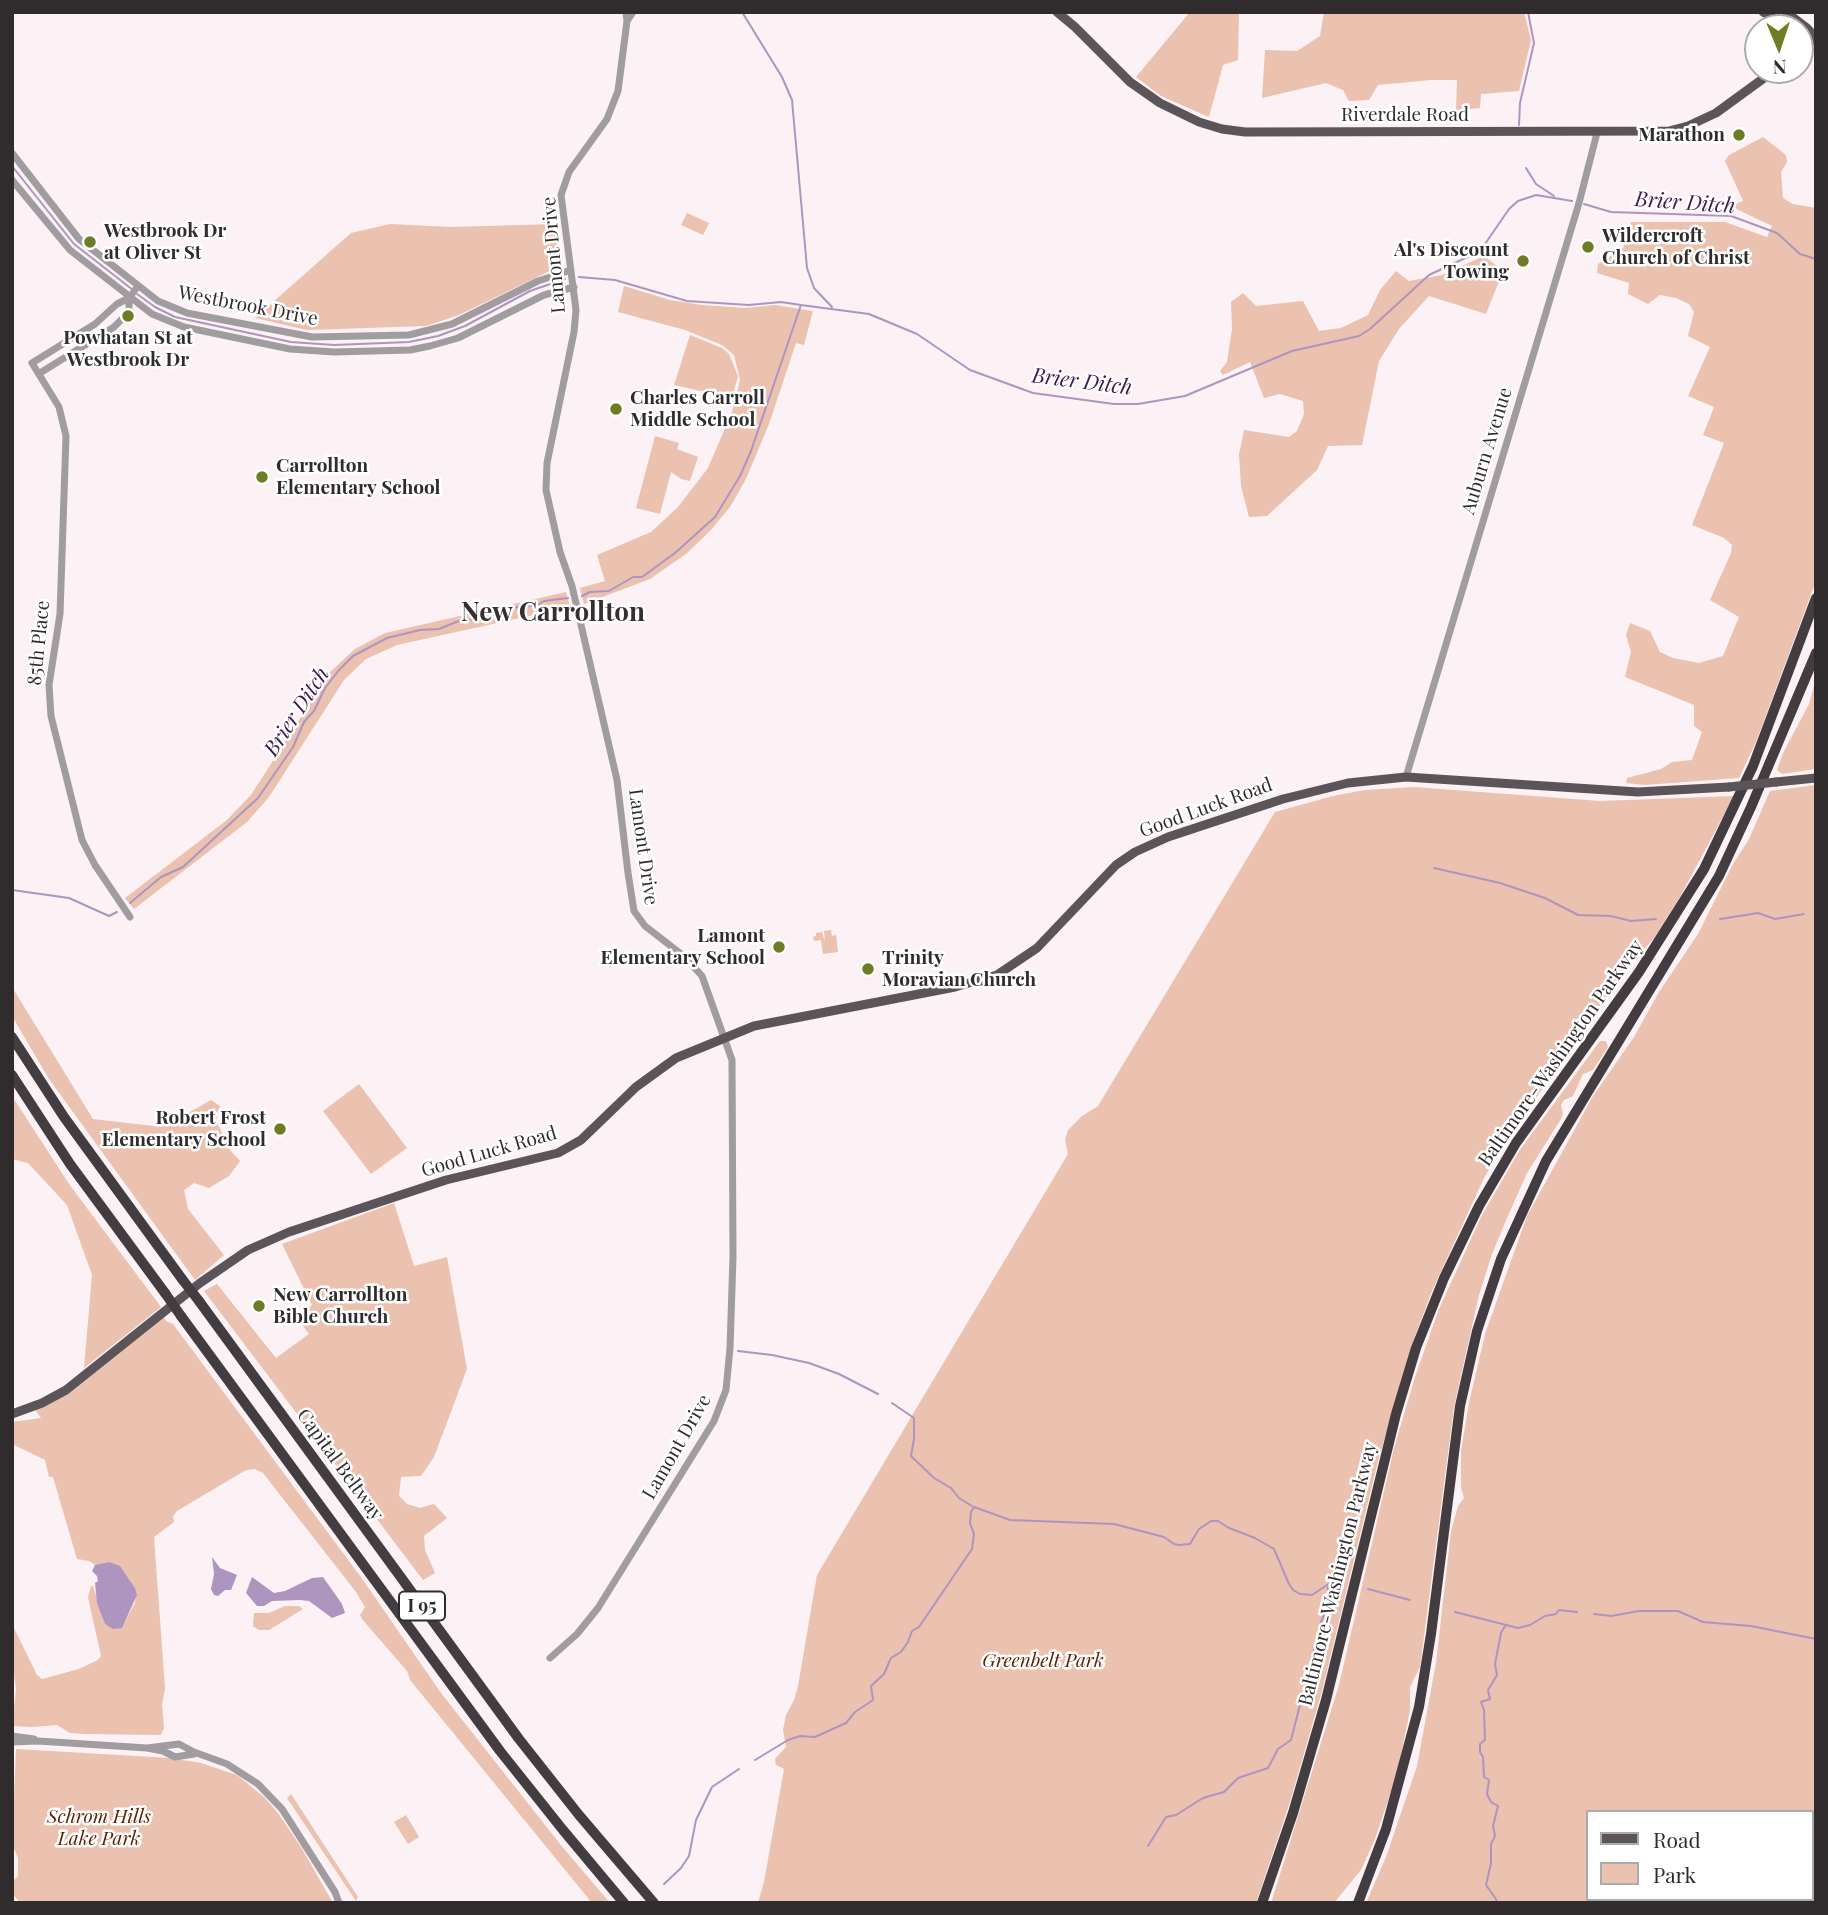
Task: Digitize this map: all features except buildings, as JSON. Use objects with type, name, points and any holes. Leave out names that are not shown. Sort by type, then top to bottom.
[{"type":"highway","name":"Baltimore-Washington Parkway","points":[[1262,1903],[1293,1813],[1326,1700],[1396,1414],[1416,1348],[1444,1278],[1479,1206],[1516,1143],[1639,972],[1682,908],[1704,869],[1754,766],[1816,598]]},
{"type":"highway","name":"Baltimore-Washington Parkway","points":[[1358,1903],[1386,1829],[1419,1707],[1460,1406],[1477,1331],[1501,1259],[1546,1161],[1719,876],[1816,653]]},
{"type":"highway","name":"Capital Beltway","points":[[12,1037],[64,1117],[519,1739],[654,1903]]},
{"type":"highway","name":"Capital Beltway","points":[[12,1075],[70,1164],[500,1751],[624,1903]]},
{"type":"main road","name":"Riverdale Road","points":[[1057,12],[1087,37],[1123,75],[1150,96],[1188,117],[1222,129],[1256,132],[1659,132],[1688,127],[1719,112],[1756,84]]},
{"type":"main road","points":[[1786,12],[1816,38]]},
{"type":"main road","name":"Good Luck Road","points":[[12,1414],[42,1403],[66,1390],[217,1270],[273,1238],[446,1180],[558,1153],[581,1140],[635,1087],[664,1065],[754,1026],[955,987],[986,979],[1008,969],[1037,948],[1116,866],[1135,852],[1160,840],[1283,799],[1348,783],[1406,777],[1638,792],[1729,787],[1816,778]]},
{"type":"street","name":"Lamont Drive","points":[[550,1658],[577,1634],[598,1608],[714,1421],[726,1390],[730,1348],[734,1092],[732,1060],[698,970],[645,926],[634,911],[617,780],[572,586],[560,552],[546,490],[547,463],[574,332],[576,310],[561,201],[563,188],[569,172],[607,119],[615,100],[621,82],[626,12]]},
{"type":"street","name":"Lamont Drive","points":[[627,21],[633,12]]},
{"type":"street","name":"Auburn Avenue","points":[[1406,777],[1576,212],[1597,133]]},
{"type":"street","name":"Westbrook Drive","points":[[12,153],[73,233],[134,292],[152,314],[173,324],[301,351],[410,350],[458,338],[544,295],[574,287]]},
{"type":"street","name":"Westbrook Drive","points":[[12,180],[69,250],[134,292],[177,310],[293,335],[322,338],[397,336],[426,332],[452,324],[538,281],[571,270]]},
{"type":"street","name":"85th Place","points":[[130,917],[82,840],[51,716],[49,685],[60,614],[66,436],[59,407],[32,363],[87,329],[134,292]]},
{"type":"street","points":[[40,373],[119,323],[129,309],[134,292]]},
{"type":"street","points":[[12,1736],[38,1741]]},
{"type":"street","points":[[12,1742],[38,1741],[147,1748],[181,1745],[238,1770],[268,1793],[294,1826],[340,1903]]},
{"type":"street","points":[[170,1754],[172,1745]]},
{"type":"street","points":[[180,1755],[183,1750],[181,1745]]},
{"type":"street","points":[[147,1748],[175,1757],[202,1755]]},
{"type":"street","points":[[335,1892],[346,1903]]},
{"type":"green space","points":[[1190,12],[1239,12],[1238,60],[1223,65],[1209,117],[1161,96],[1136,77]]},
{"type":"green space","points":[[1324,12],[1524,12],[1531,40],[1519,91],[1481,94],[1480,108],[1456,110],[1457,80],[1378,85],[1369,100],[1349,101],[1343,90],[1326,83],[1262,98],[1265,50],[1297,51],[1320,36]]},
{"type":"green space","points":[[1763,137],[1786,155],[1787,162],[1781,172],[1783,198],[1793,204],[1816,208],[1816,581],[1756,742],[1739,778],[1644,785],[1626,783],[1627,778],[1661,769],[1672,762],[1692,760],[1702,732],[1694,726],[1694,705],[1625,677],[1631,652],[1626,635],[1630,623],[1650,631],[1660,652],[1673,658],[1699,663],[1723,656],[1739,617],[1710,600],[1732,545],[1724,538],[1692,525],[1724,443],[1703,435],[1714,407],[1688,396],[1710,347],[1688,336],[1694,312],[1689,304],[1660,295],[1648,304],[1628,294],[1629,283],[1597,273],[1598,264],[1623,248],[1631,222],[1725,222],[1767,237],[1772,226],[1730,206],[1743,201],[1725,161],[1729,155]]},
{"type":"green space","points":[[687,213],[709,223],[703,235],[681,225]]},
{"type":"green space","points":[[390,224],[452,227],[555,224],[562,265],[459,315],[426,326],[307,330],[255,318],[351,233]]},
{"type":"green space","points":[[1484,256],[1503,271],[1486,314],[1429,296],[1399,329],[1379,361],[1362,445],[1328,446],[1317,470],[1267,516],[1249,517],[1241,486],[1239,454],[1244,430],[1289,437],[1297,431],[1304,414],[1303,401],[1280,394],[1264,398],[1250,362],[1223,375],[1220,371],[1227,362],[1232,329],[1231,302],[1243,293],[1256,306],[1303,301],[1319,331],[1341,328],[1368,315],[1380,290],[1396,271],[1409,281],[1442,275]]},
{"type":"green space","points":[[624,286],[670,300],[702,305],[745,308],[775,305],[813,311],[804,345],[796,343],[769,424],[746,479],[730,507],[686,554],[650,579],[584,604],[580,588],[605,581],[597,555],[651,532],[678,507],[708,468],[732,412],[740,380],[734,355],[722,345],[685,330],[618,312]]},
{"type":"green space","points":[[690,335],[722,348],[729,354],[738,376],[732,398],[674,385]]},
{"type":"green space","points":[[655,436],[679,443],[677,449],[698,457],[690,481],[671,472],[660,514],[636,508]]},
{"type":"green space","points":[[566,592],[570,607],[397,645],[366,659],[344,680],[269,797],[247,822],[134,909],[125,898],[227,820],[251,795],[329,673],[355,649],[385,633]]},
{"type":"green space","points":[[1816,679],[1816,769],[1782,774],[1777,770],[1783,753],[1809,704]]},
{"type":"green space","points":[[1816,785],[1816,1903],[1366,1903],[1386,1857],[1417,1766],[1436,1663],[1451,1531],[1458,1506],[1464,1498],[1461,1487],[1461,1451],[1469,1403],[1485,1334],[1527,1216],[1593,1096],[1634,1037],[1659,992],[1698,934],[1733,864],[1749,839],[1770,791]]},
{"type":"green space","name":"Greenbelt Park","points":[[1414,787],[1600,801],[1734,796],[1681,895],[1654,938],[1624,972],[1619,983],[1508,1138],[1484,1178],[1432,1291],[1415,1336],[1379,1457],[1322,1691],[1290,1802],[1256,1903],[758,1903],[784,1769],[776,1765],[775,1759],[786,1747],[783,1730],[798,1686],[817,1575],[1068,1154],[1065,1140],[1068,1130],[1082,1116],[1098,1106],[1275,812],[1365,790]]},
{"type":"green space","points":[[831,930],[832,936],[836,935],[838,952],[823,954],[821,940],[814,941],[813,937],[822,932],[825,942],[824,931]]},
{"type":"green space","points":[[12,987],[93,1119],[154,1126],[183,1116],[211,1100],[220,1106],[216,1120],[230,1150],[240,1161],[229,1176],[209,1188],[194,1183],[184,1190],[188,1209],[224,1255],[195,1280],[49,1079],[12,1016]]},
{"type":"green space","points":[[1600,1041],[1606,1041],[1608,1047],[1593,1070],[1583,1074],[1573,1096],[1564,1100],[1561,1105],[1561,1119],[1527,1173],[1492,1254],[1479,1295],[1454,1407],[1420,1667],[1410,1687],[1410,1710],[1397,1774],[1375,1839],[1361,1870],[1334,1903],[1271,1903],[1339,1685],[1394,1448],[1439,1309],[1481,1217],[1519,1151]]},
{"type":"green space","points":[[359,1084],[407,1148],[371,1174],[323,1111]]},
{"type":"green space","points":[[12,1096],[69,1184],[161,1307],[84,1368],[92,1275],[67,1205],[28,1163],[12,1159]]},
{"type":"green space","points":[[394,1203],[414,1266],[447,1257],[467,1369],[434,1457],[421,1476],[401,1477],[399,1496],[407,1504],[420,1508],[434,1504],[447,1518],[424,1536],[425,1550],[435,1573],[423,1580],[204,1291],[217,1284],[276,1358],[309,1334],[297,1318],[312,1305],[282,1244]]},
{"type":"green space","points":[[162,1314],[166,1321],[173,1324],[363,1580],[441,1693],[610,1903],[592,1903],[410,1680],[407,1671],[362,1619],[360,1615],[365,1607],[356,1592],[263,1473],[255,1469],[246,1470],[177,1511],[173,1516],[174,1522],[154,1537],[165,1688],[162,1705],[164,1728],[161,1735],[70,1733],[57,1725],[12,1726],[16,1689],[12,1659],[12,1624],[37,1675],[42,1679],[79,1669],[101,1656],[88,1597],[91,1586],[105,1624],[122,1627],[135,1603],[136,1591],[129,1579],[109,1562],[95,1565],[77,1559],[53,1477],[49,1477],[45,1460],[12,1444],[12,1422],[41,1418],[33,1407]]},
{"type":"green space","points":[[285,1606],[299,1606],[303,1609],[269,1630],[259,1630],[253,1626],[254,1613],[269,1613]]},
{"type":"green space","name":"Schrom Hills Lake Park","points":[[16,1749],[170,1758],[201,1763],[237,1775],[264,1797],[278,1813],[333,1903],[21,1903],[12,1894],[12,1882],[18,1876],[18,1858],[12,1844]]},
{"type":"green space","points":[[291,1794],[358,1897],[356,1901],[287,1798]]},
{"type":"green space","points":[[406,1815],[419,1837],[408,1844],[394,1822]]},
{"type":"shaded area","points":[[212,1557],[220,1568],[237,1575],[231,1590],[225,1590],[218,1596],[214,1595],[211,1589],[214,1574]]},
{"type":"shaded area","points":[[109,1562],[120,1566],[137,1595],[122,1628],[113,1629],[105,1624],[97,1603],[95,1583],[98,1581],[92,1571],[95,1565]]},
{"type":"shaded area","points":[[252,1577],[274,1593],[285,1591],[312,1578],[323,1577],[342,1604],[345,1613],[332,1618],[309,1601],[300,1600],[272,1601],[264,1606],[257,1606],[246,1593]]},
{"type":"waterway","points":[[742,12],[782,77],[792,100],[807,268],[814,288],[832,307]]},
{"type":"waterway","points":[[1519,125],[1520,103],[1534,43],[1528,12]]},
{"type":"waterway","points":[[12,166],[74,244],[133,290]]},
{"type":"waterway","points":[[1526,168],[1536,184],[1554,196]]},
{"type":"waterway","name":"Brier Ditch","points":[[582,596],[590,592],[609,591],[633,577],[642,577],[675,553],[715,517],[740,476],[751,451],[801,305],[869,314],[917,334],[970,370],[1033,393],[1114,404],[1138,404],[1185,396],[1292,351],[1359,336],[1429,275],[1476,253],[1518,201],[1536,195],[1572,201]]},
{"type":"waterway","name":"Brier Ditch","points":[[1584,204],[1611,212],[1731,216],[1777,233],[1800,254],[1816,259]]},
{"type":"waterway","points":[[579,277],[615,280],[687,301],[749,305],[781,302],[801,305]]},
{"type":"waterway","points":[[137,294],[175,317],[291,342],[334,345],[409,342],[438,336],[465,326],[530,291],[565,279]]},
{"type":"waterway","name":"Brier Ditch","points":[[130,903],[161,877],[183,867],[258,798],[293,747],[304,722],[314,711],[325,688],[353,656],[387,638],[420,630],[439,629],[461,620],[487,619],[507,609],[536,606],[544,601],[568,598]]},
{"type":"waterway","points":[[1434,868],[1500,883],[1545,898],[1578,915],[1611,916],[1631,921],[1656,919]]},
{"type":"waterway","name":"Brier Ditch","points":[[12,890],[69,898],[109,916],[117,912]]},
{"type":"waterway","points":[[1720,919],[1758,913],[1775,919],[1804,914]]},
{"type":"waterway","points":[[738,1351],[809,1363],[839,1374],[878,1394]]},
{"type":"waterway","points":[[892,1403],[914,1418],[911,1456],[934,1478],[972,1506]]},
{"type":"waterway","points":[[755,1760],[788,1740],[800,1736],[815,1737],[846,1723],[855,1712],[873,1700],[871,1686],[884,1674],[891,1658],[901,1652],[912,1631],[919,1627],[972,1549],[974,1534],[970,1523],[974,1507],[1010,1520],[1114,1524],[1164,1537],[1179,1545],[1190,1544],[1199,1529],[1211,1521],[1218,1521],[1274,1549],[1289,1584],[1300,1594],[1312,1595],[1333,1581],[1340,1580]]},
{"type":"waterway","points":[[1148,1846],[1166,1817],[1176,1815],[1203,1798],[1224,1792],[1238,1778],[1268,1768],[1278,1749],[1291,1740],[1321,1622],[1328,1605],[1328,1587]]},
{"type":"waterway","points":[[1368,1589],[1410,1600]]},
{"type":"waterway","points":[[1455,1612],[1518,1628],[1556,1614],[1559,1610],[1577,1612]]},
{"type":"waterway","points":[[1594,1614],[1611,1616],[1639,1611],[1678,1611],[1703,1622],[1751,1626],[1816,1639]]},
{"type":"waterway","points":[[1497,1903],[1486,1885],[1498,1806],[1491,1802],[1487,1794],[1489,1780],[1484,1777],[1483,1757],[1480,1752],[1480,1744],[1485,1740],[1484,1710],[1481,1702],[1490,1699],[1488,1690],[1497,1675],[1495,1664],[1505,1626]]},
{"type":"waterway","points":[[664,1884],[689,1856],[696,1820],[712,1787],[739,1769]]},
{"type":"place","name":"Marathon","points":[[1739,135]]},
{"type":"place","name":"Westbrook Dr at Oliver St","points":[[90,242]]},
{"type":"place","name":"Wildercroft Church of Christ","points":[[1588,247]]},
{"type":"place","name":"Al's Discount Towing","points":[[1523,261]]},
{"type":"place","name":"Powhatan St at Westbrook Dr","points":[[128,316]]},
{"type":"place","name":"Charles Carroll Middle School","points":[[616,409]]},
{"type":"place","name":"Carrollton Elementary School","points":[[262,477]]},
{"type":"place","name":"Lamont Elementary School","points":[[779,947]]},
{"type":"place","name":"Trinity Moravian Church","points":[[868,969]]},
{"type":"place","name":"Robert Frost Elementary School","points":[[280,1129]]},
{"type":"place","name":"New Carrollton Bible Church","points":[[259,1306]]},
{"type":"district","name":"New Carrollton","points":[[553,613]]}]
